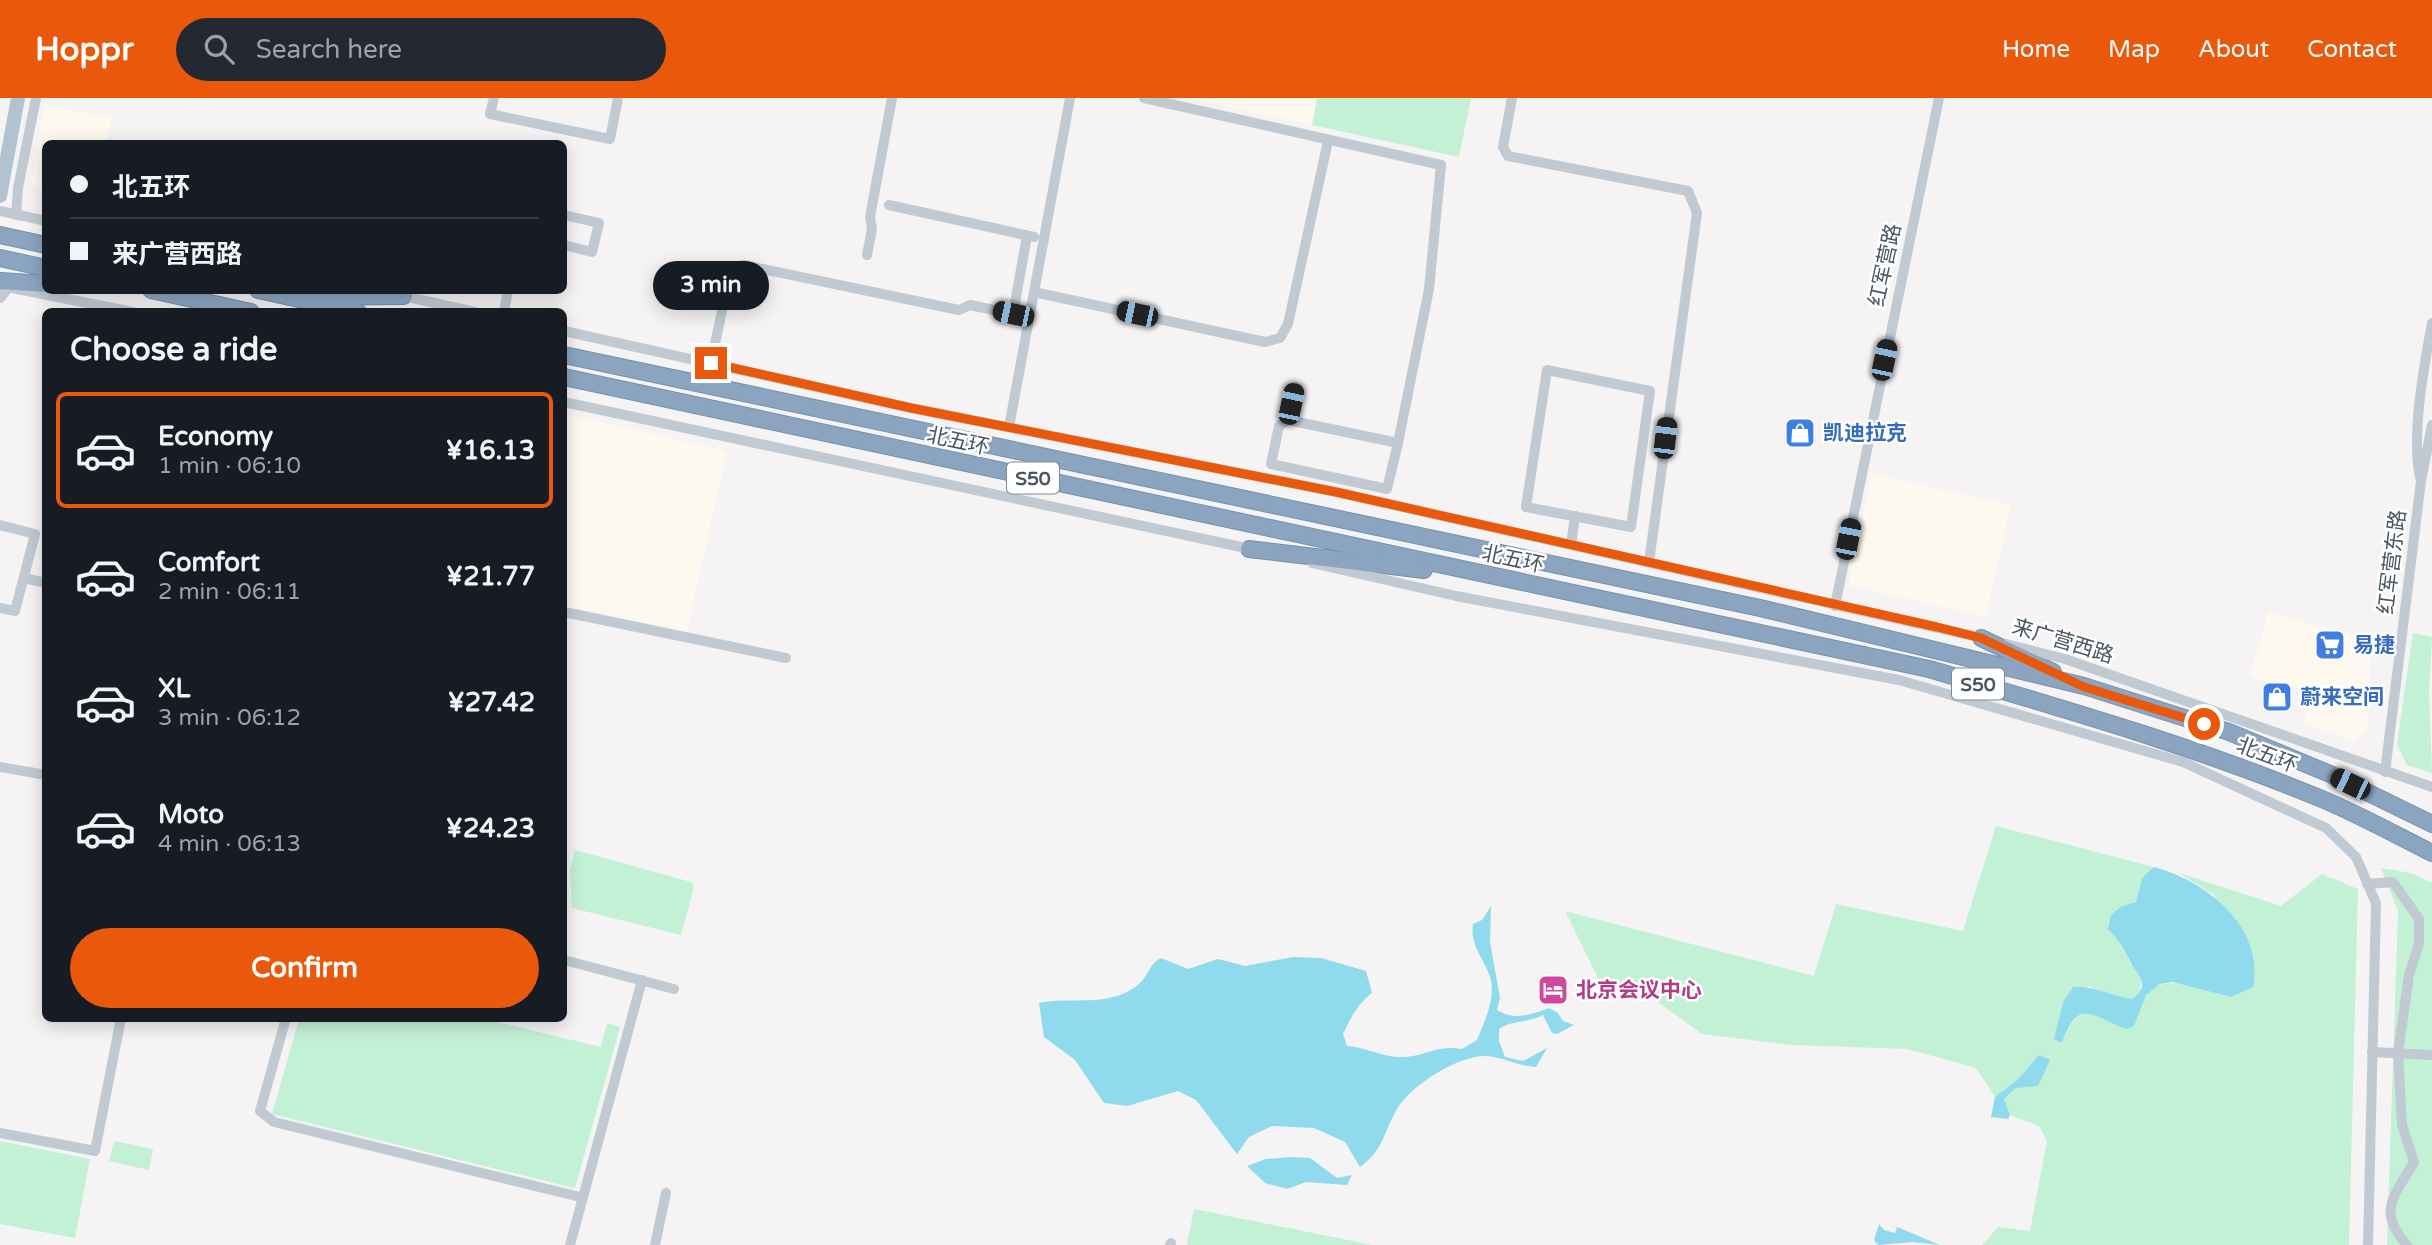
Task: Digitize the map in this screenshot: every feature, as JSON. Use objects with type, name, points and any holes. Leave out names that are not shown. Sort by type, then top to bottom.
[{"type":"highway","points":[[0,235],[42,244]]},
{"type":"highway","points":[[0,258],[42,267]]},
{"type":"highway","points":[[3,285],[42,284]]},
{"type":"highway","points":[[168,294],[233,308]]},
{"type":"highway","points":[[276,294],[340,308]]},
{"type":"highway","points":[[290,297],[404,296]]},
{"type":"highway","name":"北五环","points":[[567,356],[1760,608],[2084,687],[2228,732],[2330,774],[2432,824]]},
{"type":"highway","name":"北五环","points":[[567,378],[1929,669],[2087,715],[2226,762],[2312,795],[2432,853]]},
{"type":"highway","points":[[1249,549],[1503,578]]},
{"type":"highway","points":[[1981,638],[2084,687]]},
{"type":"main road","points":[[0,196],[19,98]]},
{"type":"street","points":[[16,215],[18,188],[36,98]]},
{"type":"street","points":[[494,98],[490,114],[610,139],[618,98]]},
{"type":"street","points":[[867,255],[872,229],[870,217],[892,98]]},
{"type":"street","points":[[1009,427],[1070,98]]},
{"type":"street","points":[[1144,98],[1441,165],[1429,289],[1387,489],[1271,464],[1279,426],[1288,420],[1295,387]]},
{"type":"street","points":[[1512,98],[1503,147],[1508,156],[1688,191],[1697,213],[1649,562]]},
{"type":"street","name":"红军营路","points":[[1835,606],[1939,98]]},
{"type":"street","points":[[1034,292],[1265,342],[1280,338],[1288,324],[1328,141]]},
{"type":"street","points":[[0,184],[18,188]]},
{"type":"street","points":[[889,205],[1044,240]]},
{"type":"street","points":[[0,211],[42,220]]},
{"type":"street","points":[[567,216],[599,223],[592,252],[567,246]]},
{"type":"street","points":[[1013,314],[1027,236]]},
{"type":"street","points":[[711,363],[730,273],[743,265],[959,310],[970,305],[1029,317]]},
{"type":"street","points":[[0,298],[3,285],[42,293]]},
{"type":"street","points":[[46,294],[114,308]]},
{"type":"street","points":[[395,294],[457,308]]},
{"type":"street","name":"红军营东路","points":[[2421,481],[2416,463],[2432,323]]},
{"type":"street","name":"来广营西路","points":[[567,332],[1009,427],[1319,489],[1981,638],[2065,659],[2432,787]]},
{"type":"street","points":[[1548,370],[1650,391],[1631,527],[1575,516],[1526,507],[1548,370]]},
{"type":"street","points":[[567,403],[1456,596],[1899,680],[2183,762],[2326,828],[2356,858],[2376,903],[2368,1245]]},
{"type":"street","points":[[1288,420],[1398,443]]},
{"type":"street","name":"红军营东路","points":[[2385,772],[2421,481],[2432,425]]},
{"type":"street","points":[[1319,489],[1322,475]]},
{"type":"street","points":[[1571,545],[1575,516]]},
{"type":"street","points":[[0,525],[35,534],[15,611],[0,608]]},
{"type":"street","points":[[24,578],[42,582]]},
{"type":"street","points":[[567,613],[786,658]]},
{"type":"street","points":[[0,767],[42,774]]},
{"type":"street","points":[[2367,884],[2393,882],[2419,919],[2419,944],[2409,975],[2398,1053],[2402,1125],[2414,1162],[2390,1205],[2392,1228],[2407,1245]]},
{"type":"street","points":[[567,961],[674,989]]},
{"type":"street","points":[[570,1245],[580,1197],[642,980]]},
{"type":"street","points":[[0,1133],[95,1151],[120,1022]]},
{"type":"street","points":[[285,1022],[260,1111],[274,1122],[580,1197]]},
{"type":"street","points":[[2372,1052],[2432,1055]]},
{"type":"street","points":[[655,1245],[666,1193]]},
{"type":"shaded area","points":[[1190,98],[1471,98],[1459,157]]},
{"type":"shaded area","points":[[44,105],[112,118],[107,140],[42,140],[42,192],[31,183]]},
{"type":"shaded area","points":[[567,415],[727,451],[687,631],[567,607]]},
{"type":"shaded area","points":[[1872,474],[2011,505],[1986,617],[1848,585]]},
{"type":"shaded area","points":[[2268,612],[2371,640],[2367,730],[2355,743],[2304,722],[2312,692],[2250,677]]},
{"type":"green space","points":[[1317,98],[1471,98],[1459,157],[1312,125]]},
{"type":"green space","points":[[2413,633],[2432,637],[2429,692],[2432,773],[2407,765],[2397,744]]},
{"type":"green space","points":[[1996,826],[2154,867],[2142,878],[2136,902],[2122,906],[2114,936],[2122,942],[2130,963],[2142,979],[2139,992],[2132,999],[2109,996],[2089,986],[2063,1002],[2055,1038],[2062,1043],[2069,1028],[2083,1015],[2091,1014],[2134,1026],[2146,995],[2164,984],[2187,984],[2231,997],[2215,896],[2179,873],[2281,906],[2322,874],[2358,889],[2349,1245],[1982,1245],[1998,1227],[2030,1231],[2047,1141],[2039,1126],[2010,1115],[2003,1100],[2016,1088],[2039,1055],[2019,1078],[1995,1097],[1976,1068],[1907,1049],[1793,1045],[1702,1034],[1651,997],[1603,988],[1565,911],[1814,976],[1836,904],[1963,931]]},
{"type":"green space","points":[[575,850],[691,882],[694,887],[681,935],[572,908],[570,871]]},
{"type":"green space","points":[[2381,868],[2411,873],[2432,883],[2432,1245],[2387,1245],[2398,911]]},
{"type":"green space","points":[[298,1022],[497,1022],[601,1047],[607,1023],[620,1027],[575,1188],[272,1114]]},
{"type":"green space","points":[[0,1141],[90,1159],[75,1238],[0,1224]]},
{"type":"green space","points":[[114,1141],[153,1149],[149,1170],[109,1161]]},
{"type":"green space","points":[[1194,1209],[1372,1245],[1187,1245]]},
{"type":"water","points":[[2154,867],[2193,883],[2228,910],[2241,926],[2250,945],[2254,965],[2253,987],[2231,997],[2173,982],[2160,984],[2146,995],[2134,1026],[2126,1029],[2095,1016],[2080,1015],[2068,1029],[2062,1043],[2054,1039],[2063,1002],[2073,987],[2132,999],[2141,988],[2139,975],[2121,944],[2108,929],[2111,915],[2122,906],[2136,902],[2142,878]]},
{"type":"water","points":[[1491,906],[1490,942],[1500,998],[1497,1010],[1516,1016],[1549,1008],[1558,1013],[1563,1021],[1574,1025],[1557,1034],[1552,1033],[1543,1015],[1499,1029],[1499,1041],[1505,1057],[1523,1061],[1547,1048],[1536,1067],[1482,1056],[1440,1071],[1404,1099],[1379,1148],[1360,1167],[1345,1142],[1314,1128],[1272,1126],[1249,1137],[1237,1154],[1196,1100],[1178,1091],[1127,1106],[1104,1103],[1075,1060],[1044,1037],[1039,1003],[1117,996],[1140,983],[1154,963],[1161,958],[1188,969],[1218,959],[1245,966],[1293,957],[1321,958],[1366,971],[1372,993],[1359,1006],[1343,1034],[1347,1046],[1397,1057],[1444,1048],[1462,1049],[1477,1040],[1490,1004],[1491,981],[1472,932],[1473,924],[1482,920]]},
{"type":"water","points":[[2039,1055],[2050,1060],[2038,1086],[2016,1088],[2004,1099],[2010,1115],[2008,1119],[1991,1117],[1995,1097],[2019,1078]]},
{"type":"water","points":[[1310,1158],[1337,1178],[1352,1175],[1347,1185],[1306,1182],[1287,1189],[1265,1183],[1247,1166],[1266,1159]]},
{"type":"water","points":[[1879,1224],[1884,1230],[1895,1233],[1897,1227],[1940,1245],[1913,1242],[1878,1245],[1874,1240]]},
{"type":"place","name":"凯迪拉克","points":[[1800,433]]},
{"type":"place","name":"易捷","points":[[2330,645]]},
{"type":"place","name":"蔚来空间","points":[[2277,697]]},
{"type":"place","name":"北京会议中心","points":[[1553,990]]},
{"type":"route","points":[[711,363],[911,408],[1336,492],[1937,627],[1981,638],[2084,687],[2204,724]]}]
